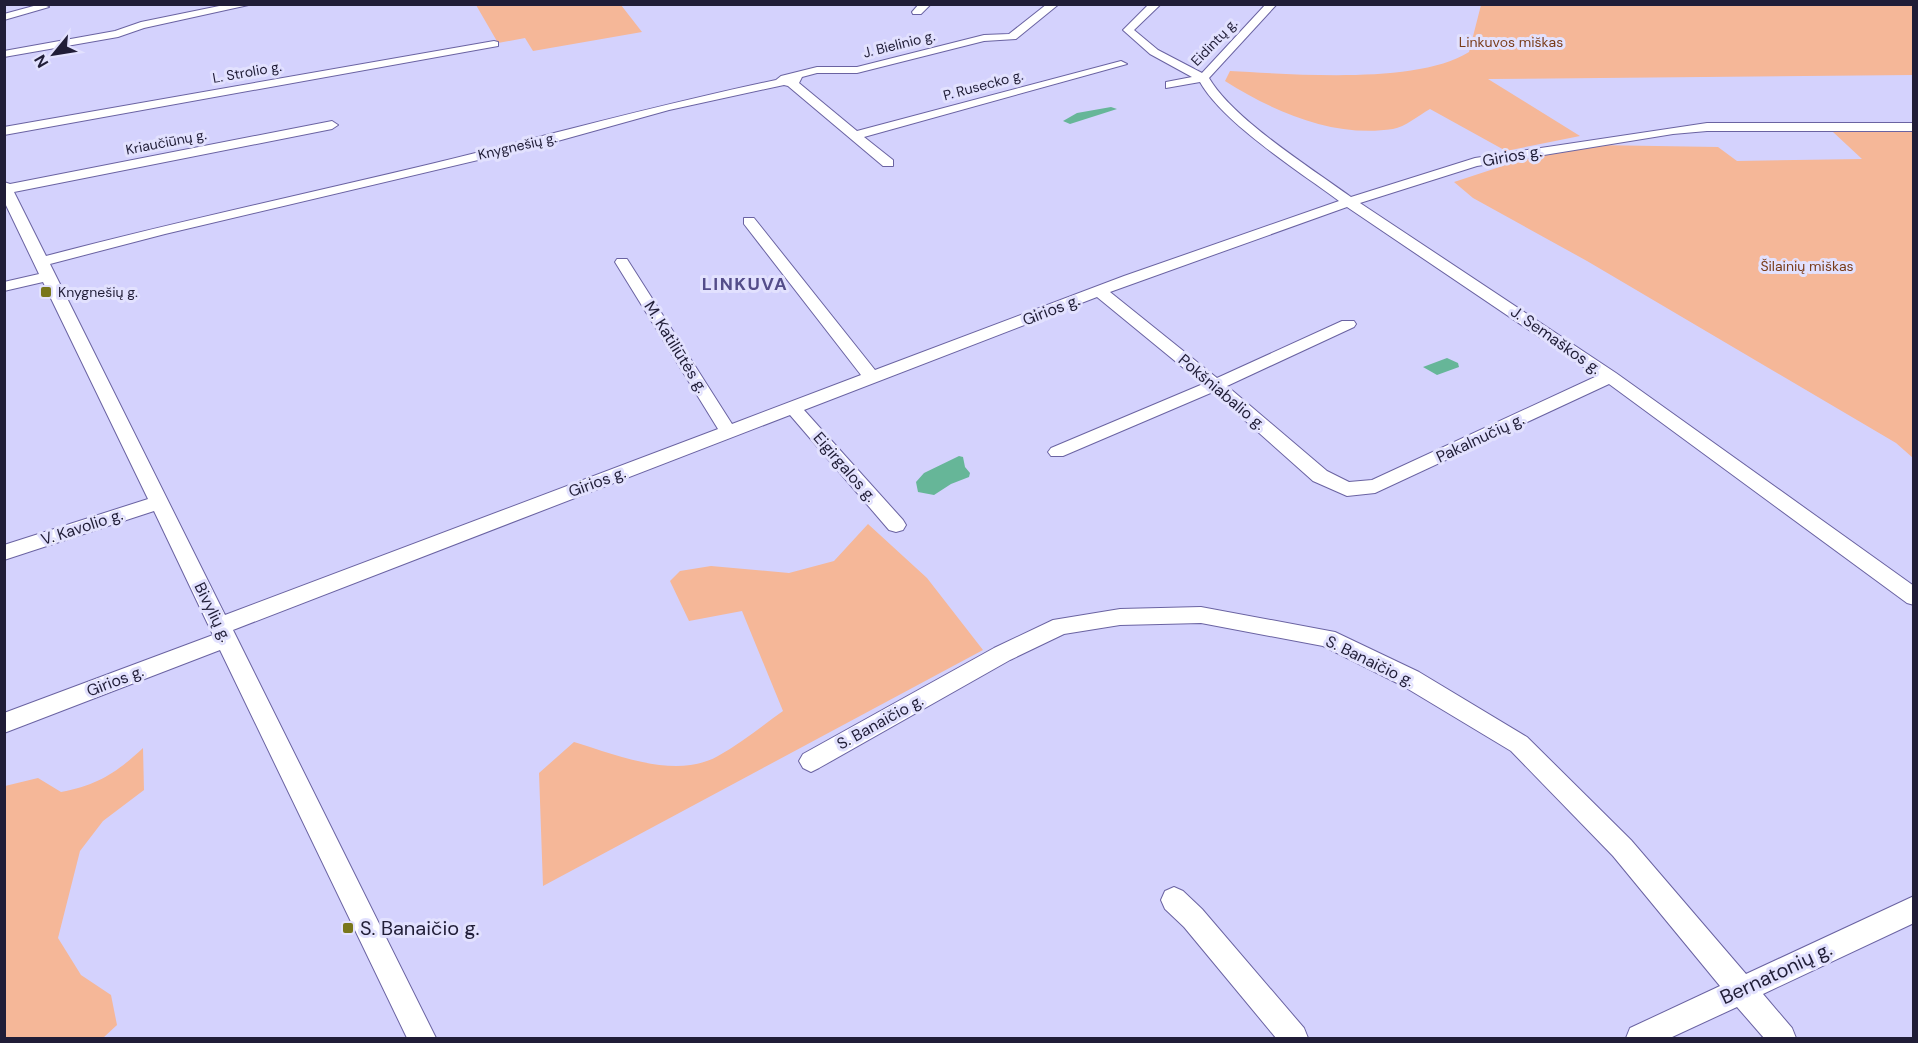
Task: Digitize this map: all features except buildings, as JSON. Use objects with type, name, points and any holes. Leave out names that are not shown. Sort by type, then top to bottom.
[{"type":"street","points":[[4,54],[118,34],[141,25],[248,4]]},
{"type":"street","points":[[916,12],[926,4]]},
{"type":"street","name":"J. Bielinio g.","points":[[789,81],[817,70],[857,70],[984,38],[1012,37],[1054,4]]},
{"type":"street","points":[[1156,4],[1128,30],[1154,52],[1203,78]]},
{"type":"street","name":"Eidintų g.","points":[[1170,85],[1203,78],[1272,4]]},
{"type":"street","points":[[4,17],[45,9]]},
{"type":"street","name":"L. Strolio g.","points":[[4,131],[494,44]]},
{"type":"street","name":"P. Rusecko g.","points":[[853,136],[1121,63]]},
{"type":"street","name":"J. Semaškos g.","points":[[1203,78],[1210,90],[1251,129],[1349,202],[1610,377],[1914,597]]},
{"type":"street","points":[[789,81],[888,163]]},
{"type":"street","name":"Knygnešių g.","points":[[4,287],[45,269],[163,230],[549,139],[667,107],[789,81]]},
{"type":"street","name":"Kriaučiūnų g.","points":[[5,187],[332,125]]},
{"type":"street","name":"Girios g.","points":[[4,723],[223,632],[729,432],[1100,291],[1349,202],[1475,162],[1630,135],[1707,127],[1914,127]]},
{"type":"street","name":"Bivylių g.","points":[[5,187],[422,1038]]},
{"type":"street","points":[[749,221],[872,378]]},
{"type":"street","name":"M. Katiliūtės g.","points":[[622,261],[729,432]]},
{"type":"street","name":"Pokšniabalio g.","points":[[1100,291],[1215,385],[1320,476],[1347,489]]},
{"type":"street","points":[[1057,452],[1215,385],[1348,324]]},
{"type":"street","name":"Pakalnučių g.","points":[[1347,489],[1375,486],[1610,377]]},
{"type":"street","name":"Eigirgalos g.","points":[[794,408],[896,525]]},
{"type":"street","name":"V. Kavolio g.","points":[[4,553],[159,502]]},
{"type":"street","name":"S. Banaičio g.","points":[[810,761],[1002,654],[1061,626],[1120,617],[1201,615],[1328,639],[1411,679],[1519,744],[1576,798],[1622,848],[1782,1038]]},
{"type":"street","points":[[1174,900],[1193,918],[1294,1038]]},
{"type":"street","name":"Bernatonių g.","points":[[1640,1038],[1914,909]]},
{"type":"green space","points":[[476,5],[621,5],[642,32],[533,51],[525,38],[498,43]]},
{"type":"green space","name":"Linkuvos miškas","points":[[1481,5],[1913,5],[1913,75],[1488,79],[1580,136],[1506,151],[1430,109],[1398,128],[1371,131],[1349,130],[1305,120],[1284,112],[1225,81],[1230,71],[1353,75],[1418,69],[1446,62],[1469,52]]},
{"type":"green space","name":"Šilainių miškas","points":[[1833,132],[1913,132],[1913,458],[1896,443],[1587,261],[1473,198],[1454,182],[1521,160],[1595,145],[1718,147],[1737,161],[1862,159]]},
{"type":"green space","points":[[868,524],[927,578],[983,650],[543,886],[539,773],[574,742],[646,763],[684,766],[702,763],[718,756],[783,711],[742,611],[689,621],[670,581],[680,571],[711,566],[789,573],[834,561]]},
{"type":"green space","points":[[143,748],[144,790],[103,821],[80,851],[58,938],[81,975],[111,995],[117,1025],[103,1038],[5,1038],[5,786],[38,778],[61,792],[86,786],[106,777]]},
{"type":"shaded area","points":[[1111,107],[1117,109],[1070,124],[1063,121],[1077,113]]},
{"type":"shaded area","points":[[1447,358],[1458,363],[1459,367],[1437,375],[1423,367]]},
{"type":"shaded area","points":[[959,456],[963,457],[965,467],[970,473],[969,477],[951,484],[934,495],[918,492],[916,482],[924,473]]},
{"type":"place","name":"Knygnešių g.","points":[[46,292]]},
{"type":"place","name":"S. Banaičio g.","points":[[348,928]]},
{"type":"district","name":"LINKUVA","points":[[745,284]]}]
